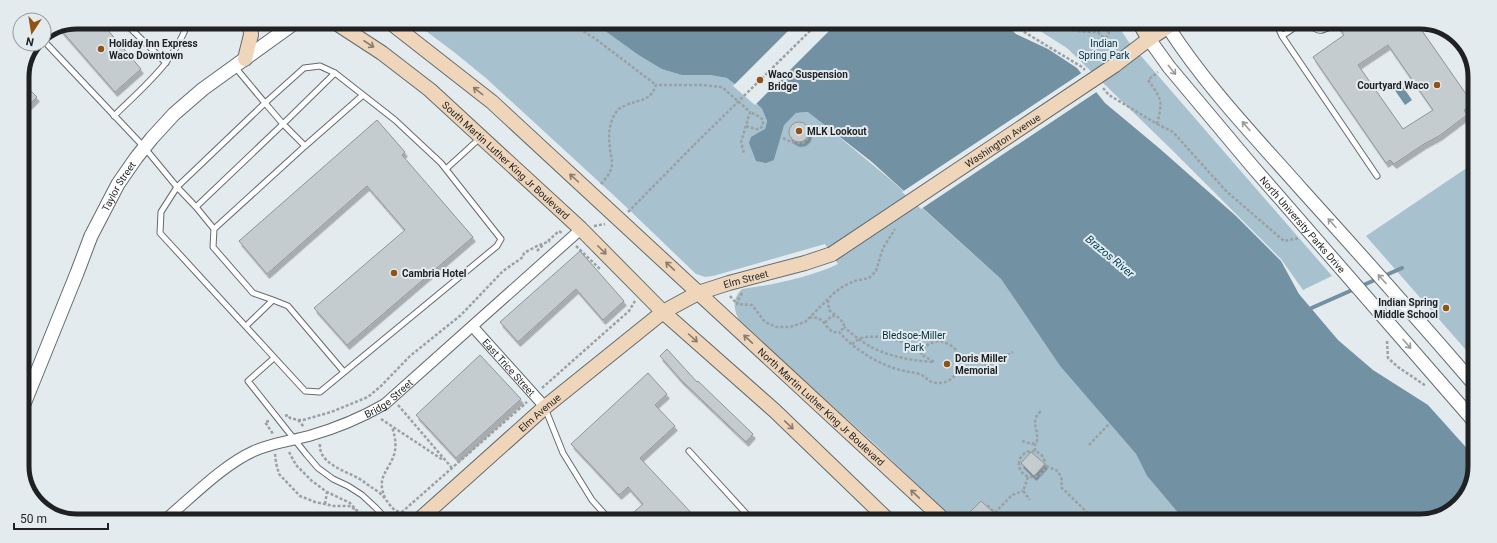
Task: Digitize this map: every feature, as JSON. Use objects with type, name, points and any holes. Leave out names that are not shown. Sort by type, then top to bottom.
[{"type":"main road","points":[[240,62],[251,35],[251,29]]},
{"type":"main road","name":"South Martin Luther King Jr Boulevard","points":[[346,29],[382,53],[430,90],[581,229],[663,312]]},
{"type":"main road","points":[[399,29],[492,102],[626,214],[698,293]]},
{"type":"main road","name":"North University Parks Drive","points":[[1143,29],[1149,39]]},
{"type":"main road","name":"Washington Avenue","points":[[832,254],[1115,59],[1163,29]]},
{"type":"main road","name":"Elm Street","points":[[663,312],[698,293],[832,254]]},
{"type":"main road","name":"North Martin Luther King Jr Boulevard","points":[[698,293],[937,514]]},
{"type":"main road","points":[[663,312],[775,411],[882,514]]},
{"type":"main road","name":"Elm Avenue","points":[[426,514],[544,407],[663,312]]},
{"type":"street","name":"Taylor Street","points":[[29,391],[93,230],[118,184],[144,147],[174,114],[203,89],[286,29]]},
{"type":"street","points":[[1172,29],[1193,63],[1263,146],[1468,377]]},
{"type":"street","name":"North University Parks Drive","points":[[1149,39],[1169,67],[1252,166],[1468,415]]},
{"type":"street","name":"Bridge Street","points":[[172,514],[226,468],[242,457],[264,446],[338,428],[374,416],[392,398],[581,229]]},
{"type":"street","name":"East Trice Street","points":[[473,327],[544,407]]},
{"type":"lane","points":[[131,29],[166,63]]},
{"type":"lane","points":[[114,116],[166,63],[178,46],[185,29]]},
{"type":"lane","points":[[1279,29],[1282,36],[1376,176]]},
{"type":"lane","points":[[1282,36],[1292,29]]},
{"type":"lane","points":[[1316,29],[1318,31],[1324,31],[1327,29]]},
{"type":"lane","points":[[52,50],[144,147],[177,188],[196,207],[214,229],[213,247],[253,293],[288,306],[344,372]]},
{"type":"lane","points":[[240,62],[265,103],[305,146]]},
{"type":"lane","points":[[320,66],[335,73],[395,120],[441,163],[501,239],[497,246],[320,392],[305,391],[160,233],[161,212],[177,188],[265,103],[304,68],[320,66]]},
{"type":"lane","points":[[196,207],[335,73]]},
{"type":"lane","points":[[214,229],[363,95]]},
{"type":"lane","points":[[446,169],[481,137]]},
{"type":"lane","points":[[246,326],[273,300]]},
{"type":"lane","points":[[274,358],[248,381],[318,468],[333,479],[362,495],[381,514]]},
{"type":"lane","points":[[544,407],[563,452],[592,500],[605,514]]},
{"type":"lane","points":[[689,451],[747,514]]},
{"type":"path","points":[[580,29],[656,85],[701,85],[722,87],[750,112],[764,120],[760,129],[746,126]]},
{"type":"path","points":[[626,214],[812,29]]},
{"type":"path","points":[[1072,29],[1098,32],[1100,29],[1107,29],[1109,34],[1106,38]]},
{"type":"path","points":[[1098,32],[1101,36],[1106,38],[1115,59]]},
{"type":"path","points":[[1158,72],[1148,80],[1160,98],[1161,108],[1157,122],[1173,132],[1226,192],[1284,241],[1304,237]]},
{"type":"path","points":[[606,190],[601,184],[608,177],[612,164],[609,147],[609,133],[612,120],[619,108],[636,101],[647,99],[654,92],[656,85]]},
{"type":"path","points":[[744,154],[741,142],[750,112]]},
{"type":"path","points":[[783,138],[794,143],[803,143],[808,138],[806,137]]},
{"type":"path","points":[[748,289],[739,298],[737,304],[752,305],[765,322],[776,326],[790,327],[805,322],[838,290],[854,281],[869,278],[876,271],[883,248],[896,227]]},
{"type":"path","points":[[537,251],[560,231],[604,273]]},
{"type":"path","points":[[265,422],[288,415],[290,418],[303,420],[330,412],[368,397],[381,386],[410,356],[461,315],[503,271],[523,257],[524,253],[537,246]]},
{"type":"path","points":[[400,514],[629,311],[635,302],[633,297]]},
{"type":"path","points":[[828,299],[829,310],[842,321],[844,327],[872,347],[883,352],[919,361],[934,362],[921,354]]},
{"type":"path","points":[[826,323],[829,318],[836,316]]},
{"type":"path","points":[[809,318],[819,318],[826,323],[826,327],[830,331],[839,332],[859,350],[881,362],[900,370],[922,374],[926,379],[935,383],[947,381],[955,376],[960,368],[957,353],[953,347],[940,341],[927,345],[922,350],[919,361]]},
{"type":"path","points":[[839,332],[844,327]]},
{"type":"path","points":[[1387,335],[1388,358],[1398,367],[1427,387]]},
{"type":"path","points":[[852,344],[859,339],[866,337],[879,337],[908,344],[922,350]]},
{"type":"path","points":[[960,368],[971,370],[978,368],[1014,352]]},
{"type":"path","points":[[381,386],[463,481]]},
{"type":"path","points":[[354,402],[447,462]]},
{"type":"path","points":[[1035,451],[1035,443],[1038,438],[1034,422],[1036,415],[1041,411]]},
{"type":"path","points":[[374,416],[382,420]]},
{"type":"path","points":[[1089,445],[1109,424]]},
{"type":"path","points":[[391,426],[396,437],[396,447],[394,454],[386,468],[381,486],[385,498],[391,507],[396,511],[402,512]]},
{"type":"path","points":[[322,438],[319,449],[323,457],[332,464],[359,478],[385,498]]},
{"type":"path","points":[[1022,441],[1029,444],[1035,443]]},
{"type":"path","points":[[283,449],[289,452],[296,465],[319,487],[350,503],[358,512]]},
{"type":"path","points":[[278,450],[275,454],[279,474],[300,496],[324,504],[349,506],[358,512]]},
{"type":"path","points":[[1028,451],[1035,451],[1041,454],[1045,460],[1046,466],[1043,473],[1037,477],[1028,477],[1021,472],[1019,460],[1022,455],[1028,451]]},
{"type":"path","points":[[1046,466],[1058,471],[1062,480],[1061,487],[1089,514]]},
{"type":"path","points":[[1023,491],[1028,477]]},
{"type":"path","points":[[1023,491],[1030,500]]},
{"type":"path","points":[[988,507],[995,513],[1012,495],[1023,491]]},
{"type":"path","points":[[324,504],[327,492]]},
{"type":"green space","name":"Bledsoe-Miller Park","points":[[423,29],[602,29],[637,54],[682,75],[710,75],[727,78],[762,109],[767,121],[765,129],[774,160],[783,125],[796,113],[809,112],[891,180],[1001,279],[1060,366],[1136,454],[1147,476],[1179,514],[948,514],[878,447],[740,322],[735,308],[735,300],[742,289],[791,280],[816,273],[838,264],[825,244],[713,276],[705,277],[696,274],[622,203],[487,79]]},
{"type":"green space","name":"Indian Spring Park","points":[[1037,29],[1120,29],[1128,41],[1332,276],[1303,290],[1281,259],[1067,48]]},
{"type":"green space","name":"Indian Spring Middle School","points":[[1468,167],[1468,352],[1366,236]]},
{"type":"water","name":"Brazos River","points":[[602,29],[1011,29],[1016,34],[1048,49],[1077,68],[1105,103],[1236,216],[1281,261],[1299,294],[1338,340],[1373,370],[1428,405],[1468,450],[1467,475],[1463,487],[1454,500],[1444,508],[1429,513],[1420,514],[1179,514],[1147,476],[1136,454],[1060,366],[1001,279],[872,162],[808,112],[796,113],[784,125],[774,160],[766,163],[756,161],[749,143],[751,137],[765,129],[767,121],[762,109],[749,96],[727,78],[710,75],[682,75],[662,69],[637,54]]},
{"type":"water","points":[[1401,84],[1412,100],[1405,105],[1394,89]]},
{"type":"pier","points":[[790,29],[831,29],[755,105],[733,86]]},
{"type":"pier","points":[[1083,72],[1098,91],[921,209],[902,192]]},
{"type":"building","name":"Holiday Inn Express Waco Downtown","points":[[78,29],[107,29],[141,69],[115,92],[62,32]]},
{"type":"building","name":"Courtyard Waco","points":[[1340,29],[1421,29],[1468,97],[1468,107],[1464,110],[1467,115],[1439,136],[1394,164],[1390,160],[1386,163],[1313,57],[1344,35]],"holes":[[[1388,45],[1433,110],[1403,129],[1358,65]]]},
{"type":"building","points":[[29,89],[37,97],[29,105]]},
{"type":"building","points":[[377,120],[405,152],[402,155],[473,237],[347,345],[314,308],[405,230],[367,186],[267,274],[239,241]]},
{"type":"building","name":"MLK Lookout","points":[[799,122],[806,125],[809,132],[806,139],[799,142],[792,139],[789,132],[792,125]]},
{"type":"building","points":[[580,251],[624,301],[603,320],[576,289],[518,342],[500,322]]},
{"type":"building","points":[[667,349],[697,382],[698,381],[753,434],[746,442],[681,380],[660,356]]},
{"type":"building","points":[[480,355],[521,399],[456,458],[416,415]]},
{"type":"building","points":[[648,373],[667,394],[655,405],[675,426],[640,458],[692,514],[632,514],[643,504],[628,487],[619,495],[571,444]]},
{"type":"building","points":[[1031,452],[1045,464],[1034,476],[1021,463]]},
{"type":"building","points":[[981,501],[993,512],[991,514],[972,514],[970,512]]},
{"type":"waterway","points":[[1307,310],[1402,268]]},
{"type":"place","name":"Holiday Inn Express Waco Downtown","points":[[101,49]]},
{"type":"place","name":"Waco Suspension Bridge","points":[[760,80]]},
{"type":"place","name":"Courtyard Waco","points":[[1437,85]]},
{"type":"place","name":"MLK Lookout","points":[[799,131]]},
{"type":"place","name":"Cambria Hotel","points":[[394,273]]},
{"type":"place","name":"Indian Spring Middle School","points":[[1446,308]]},
{"type":"place","name":"Doris Miller Memorial","points":[[947,364]]}]
